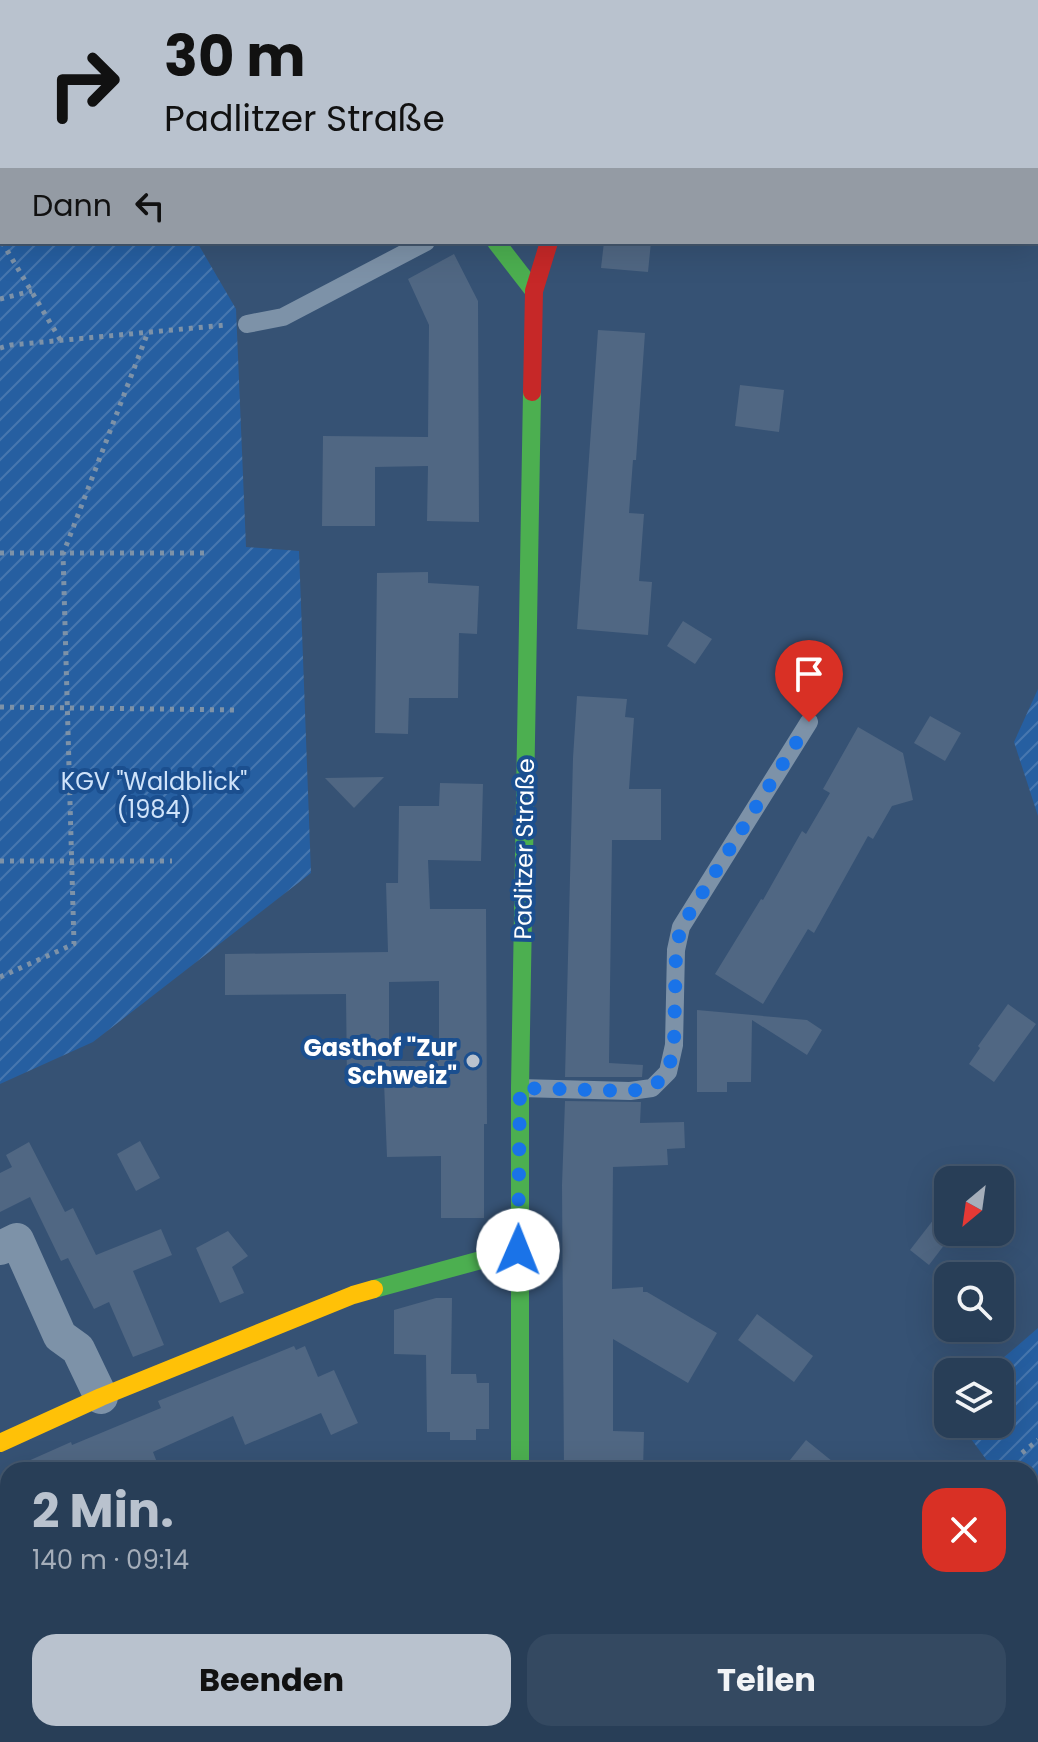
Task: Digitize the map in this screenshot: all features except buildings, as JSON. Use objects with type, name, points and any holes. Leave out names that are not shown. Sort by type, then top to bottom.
[{"type":"street","points":[[498,244],[534,291]]},
{"type":"street","name":"Paditzer Straße","points":[[520,1462],[518,1250],[534,291],[548,244]]},
{"type":"street","points":[[0,1248],[17,1240],[60,1336],[78,1349],[101,1397]]},
{"type":"street","points":[[2,1436],[353,1295],[518,1250]]},
{"type":"lane","points":[[247,324],[283,317],[422,244]]},
{"type":"lane","points":[[520,1088],[630,1091],[652,1088],[668,1072],[674,1045],[676,950],[681,927],[809,722]]},
{"type":"path","points":[[3,244],[61,341]]},
{"type":"path","points":[[0,299],[32,291]]},
{"type":"path","points":[[0,348],[247,324]]},
{"type":"path","points":[[0,977],[74,944],[63,554],[148,332]]},
{"type":"path","points":[[0,553],[207,553]]},
{"type":"path","points":[[0,707],[235,710]]},
{"type":"path","points":[[0,861],[172,861]]},
{"type":"path","points":[[1022,1453],[1038,1440]]},
{"type":"green space","name":"KGV \"Waldblick\" (1984)","points":[[0,244],[198,244],[236,309],[246,547],[299,551],[311,873],[93,1042],[0,1084]]},
{"type":"green space","points":[[1038,689],[1038,816],[1014,742]]},
{"type":"green space","points":[[1038,1328],[1038,1462],[988,1462],[970,1438],[1014,1438],[1014,1358],[1003,1358]]},
{"type":"traffic: fast","points":[[498,244],[534,291]]},
{"type":"traffic: fast","points":[[520,1462],[520,1088],[532,392]]},
{"type":"traffic: fast","points":[[374,1289],[518,1250]]},
{"type":"traffic: slow","points":[[0,1443],[101,1397],[374,1289]]},
{"type":"traffic: jam","points":[[532,392],[534,291],[548,244]]},
{"type":"place","name":"Gasthof \"Zur Schweiz\"","points":[[473,1061]]},
{"type":"route","points":[[518,1250],[520,1088],[630,1091],[652,1088],[668,1072],[674,1045],[676,950],[681,927],[809,722]]}]
